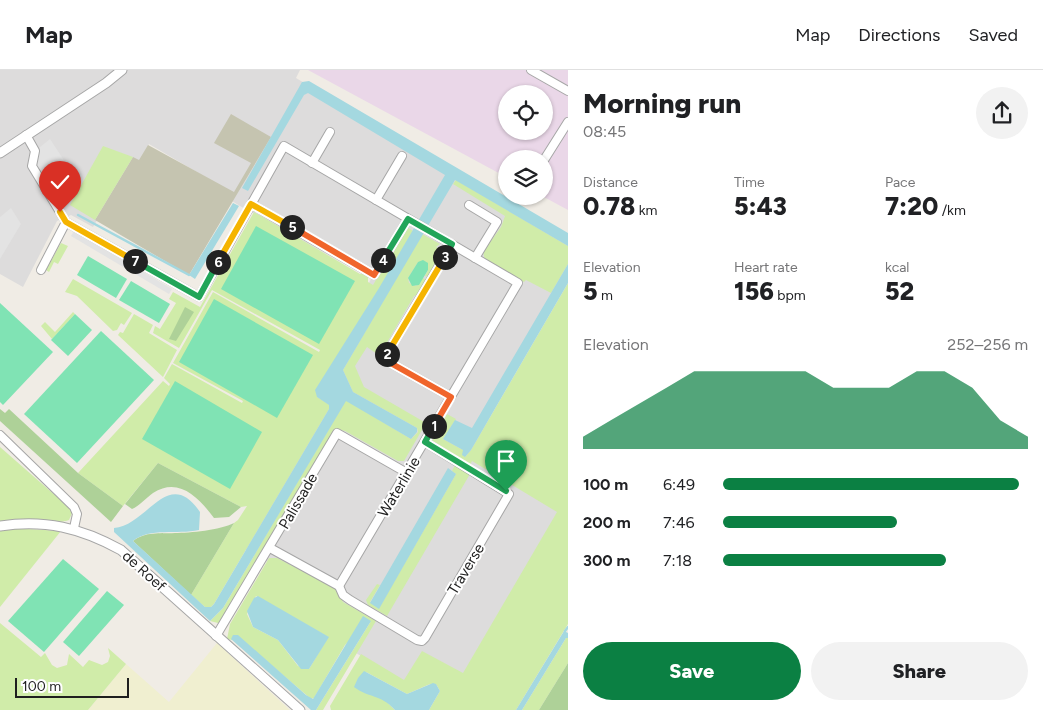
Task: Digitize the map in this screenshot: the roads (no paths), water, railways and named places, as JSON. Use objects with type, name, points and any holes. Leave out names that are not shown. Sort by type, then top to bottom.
[{"type":"street","points":[[0,153],[106,83],[121,70]]},
{"type":"street","points":[[531,70],[568,90]]},
{"type":"street","points":[[550,150],[568,122]]},
{"type":"street","points":[[312,163],[330,132]]},
{"type":"street","name":"Waterlinie","points":[[26,135],[34,151],[32,166],[66,222],[199,297],[284,146],[518,283],[339,586]]},
{"type":"street","points":[[376,200],[402,156]]},
{"type":"street","points":[[251,204],[374,275],[411,220]]},
{"type":"street","points":[[469,205],[497,222],[476,258]]},
{"type":"street","points":[[41,270],[66,222]]},
{"type":"street","points":[[451,397],[387,361],[387,354],[452,244]]},
{"type":"street","name":"Palissade","points":[[216,636],[337,433],[407,473]]},
{"type":"street","points":[[0,435],[74,507],[77,522],[74,528]]},
{"type":"street","name":"Traverse","points":[[339,586],[343,595],[350,600],[417,640],[422,641],[426,638],[509,494],[425,442]]},
{"type":"street","name":"de Roef","points":[[0,526],[46,524],[74,528],[94,535],[120,550],[300,710]]},
{"type":"street","points":[[270,548],[339,586]]},
{"type":"water","points":[[309,81],[498,192],[498,205],[520,205],[568,233],[568,246],[455,180],[343,370],[353,392],[417,428],[417,432],[411,439],[346,401],[223,608],[210,621],[114,532],[114,528],[126,525],[167,496],[178,494],[188,499],[200,512],[199,530],[147,534],[133,541],[205,607],[211,607],[214,604],[329,409],[329,405],[317,397],[315,390],[379,288],[445,175],[308,93],[304,95],[248,191],[242,188],[302,82]]},
{"type":"water","points":[[233,203],[239,206],[195,279],[189,275]]},
{"type":"water","points":[[568,264],[568,283],[471,450],[465,457],[462,455],[463,450],[443,439],[455,420],[472,428]]},
{"type":"water","points":[[448,468],[456,474],[379,609],[370,603]]},
{"type":"water","points":[[258,596],[329,637],[309,669],[301,669],[278,640],[253,627],[247,611],[254,598]]},
{"type":"water","points":[[363,616],[371,621],[316,710],[311,710],[231,639],[233,635],[238,635],[306,695],[313,699]]},
{"type":"water","points":[[564,631],[568,633],[568,638],[566,638],[522,710],[516,710]]},
{"type":"water","points":[[364,671],[407,694],[433,683],[436,684],[440,691],[429,710],[395,710],[379,698],[354,687]]},
{"type":"waterway","points":[[78,215],[189,275]]},
{"type":"waterway","points":[[565,631],[568,627]]}]
